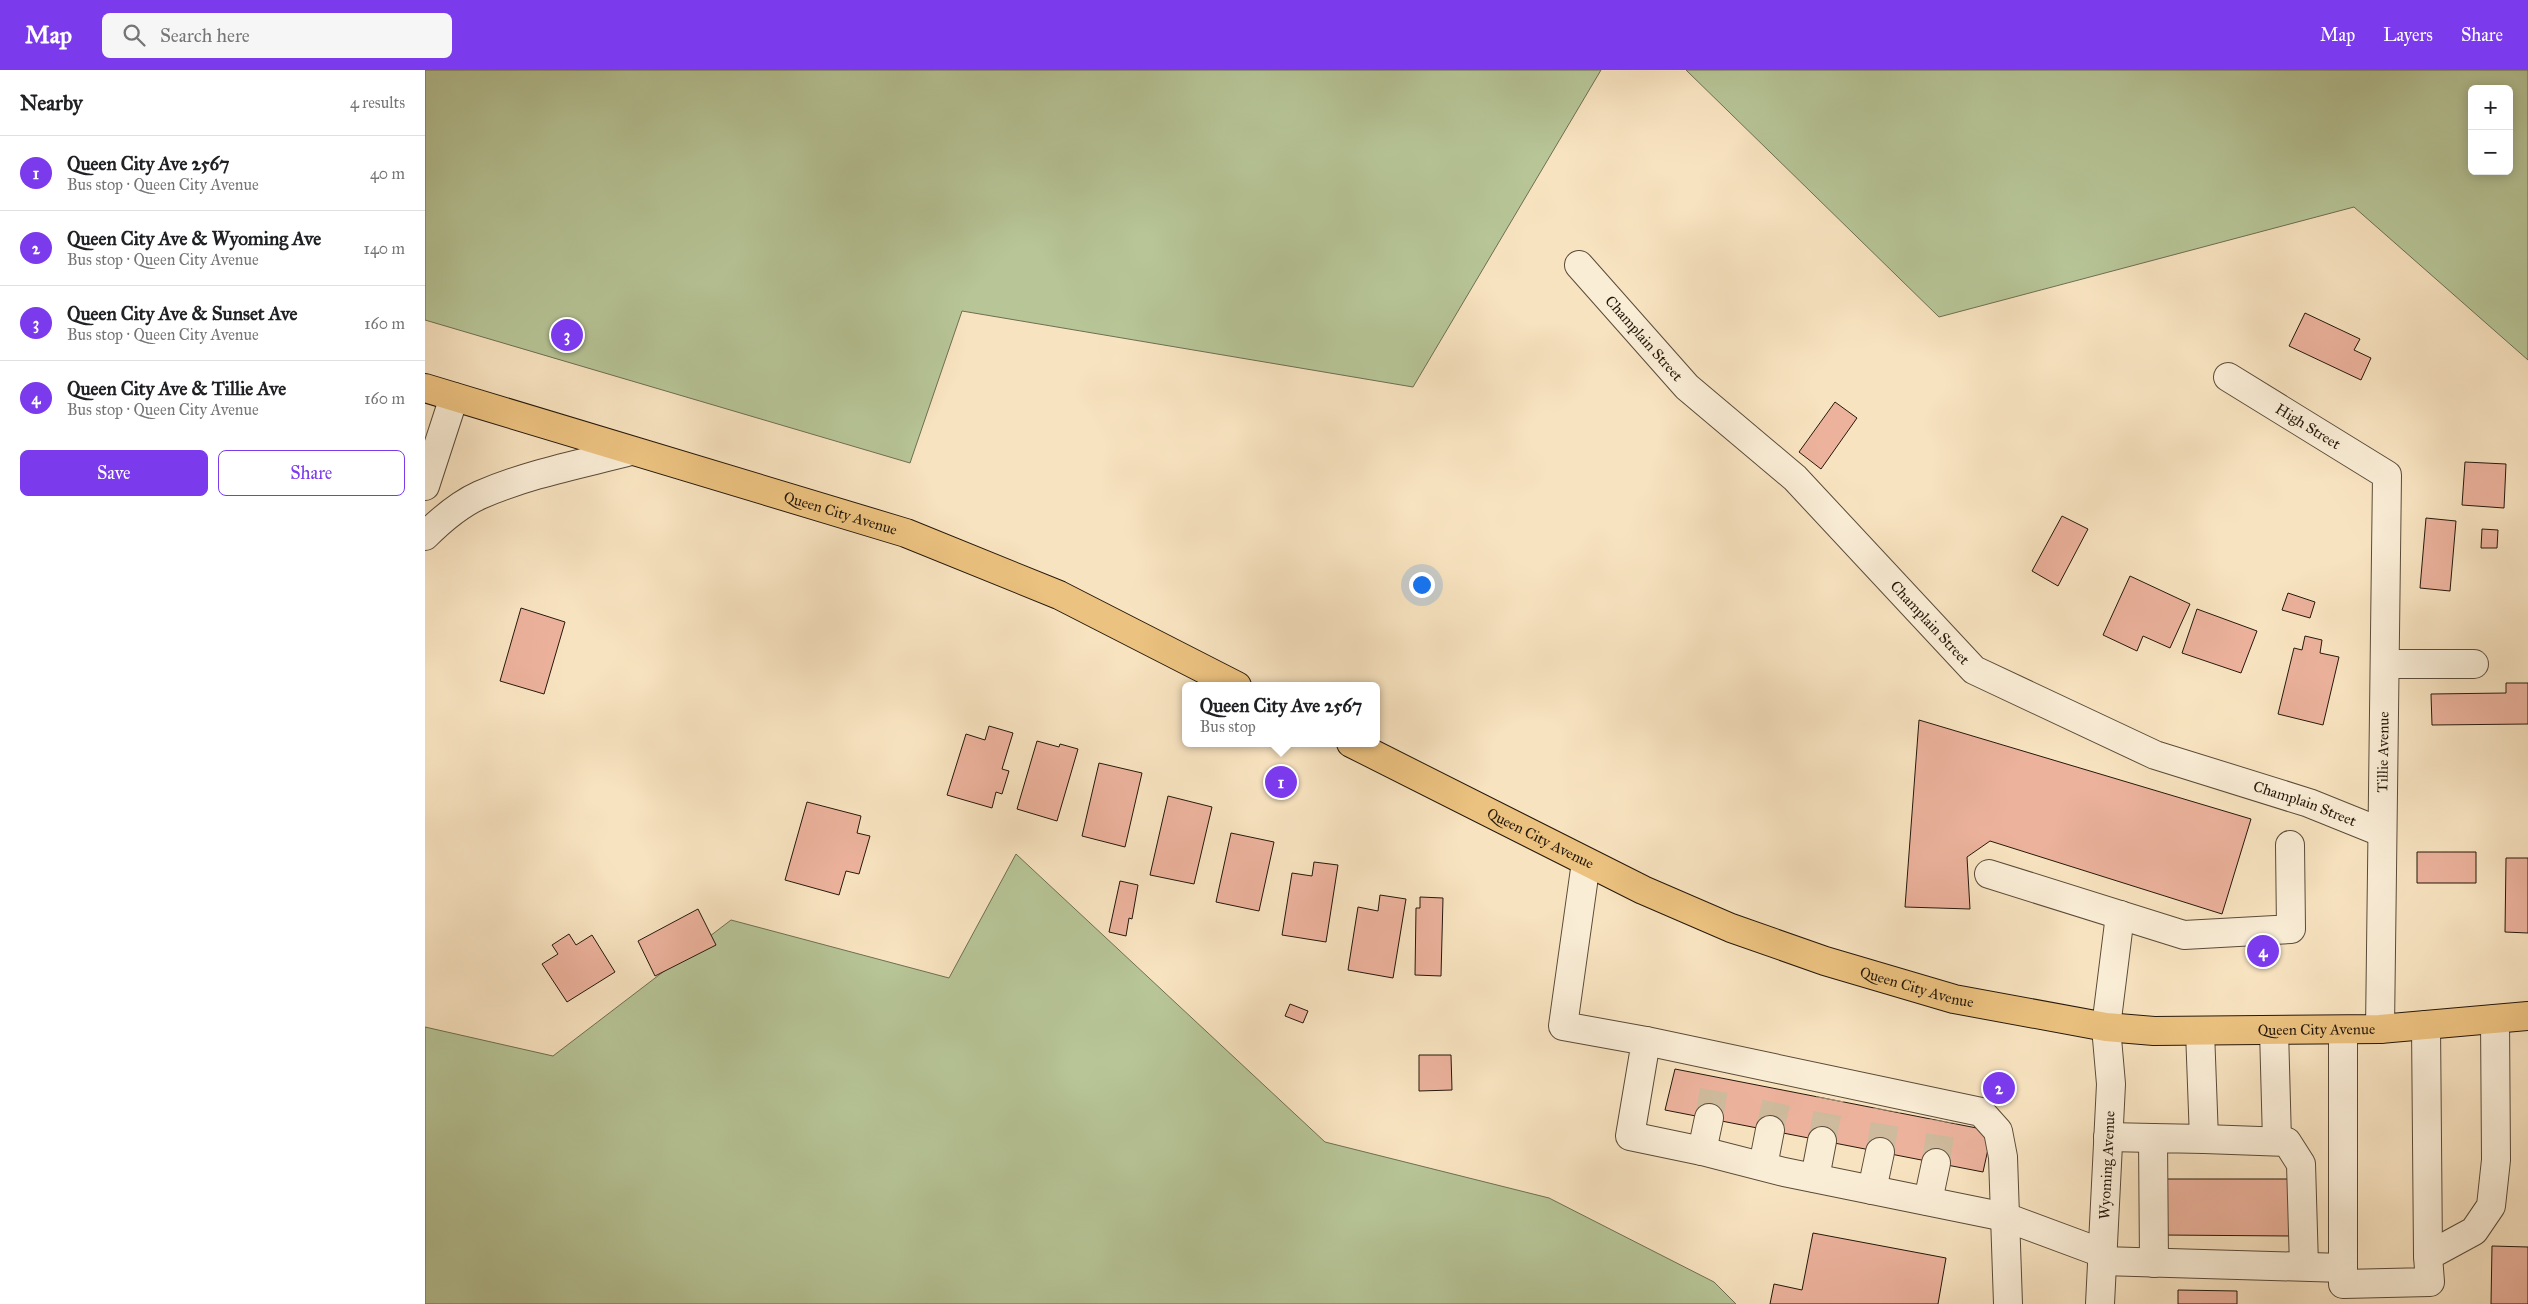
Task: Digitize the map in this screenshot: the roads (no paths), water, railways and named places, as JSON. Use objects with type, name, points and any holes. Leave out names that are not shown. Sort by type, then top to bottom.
[{"type":"main road","name":"Queen City Avenue","points":[[425,388],[906,533],[1059,595],[1229,682]]},
{"type":"main road","name":"Queen City Avenue","points":[[1359,747],[1643,890],[1731,928],[1825,961],[1954,999],[2106,1027],[2199,1031],[2380,1029],[2528,1016]]},
{"type":"street","name":"Champlain Street","points":[[1579,265],[1687,387],[1795,478],[1974,670],[2155,755],[2309,803],[2381,832]]},
{"type":"street","name":"High Street","points":[[2228,377],[2387,475]]},
{"type":"street","points":[[425,486],[454,397]]},
{"type":"street","points":[[425,536],[456,510],[479,495],[523,480],[631,451]]},
{"type":"street","name":"Tillie Avenue","points":[[2380,1029],[2387,475]]},
{"type":"street","points":[[2385,664],[2475,664]]},
{"type":"street","points":[[1989,874],[2184,935],[2291,929],[2290,845]]},
{"type":"street","points":[[1586,862],[1563,1026],[1646,1042],[1719,1067],[1780,1080],[1944,1113],[1981,1112],[1998,1131],[2003,1157],[2008,1304]]},
{"type":"street","name":"Wyoming Avenue","points":[[2100,1304],[2111,1084],[2106,1027],[2120,915]]},
{"type":"street","points":[[2428,1256],[2474,1231],[2491,1206],[2496,1160],[2495,1019]]},
{"type":"street","points":[[2343,1030],[2343,1284],[2430,1282],[2428,1256],[2426,1026]]},
{"type":"street","points":[[2274,1030],[2277,1141]]},
{"type":"street","points":[[2199,1031],[2204,1139]]},
{"type":"street","points":[[1646,1042],[1630,1136],[1702,1150],[1815,1178],[2005,1217],[2102,1257],[2154,1263],[2343,1268]]},
{"type":"street","points":[[1702,1150],[1709,1118]]},
{"type":"street","points":[[1763,1166],[1771,1130]]},
{"type":"street","points":[[2108,1137],[2287,1142],[2301,1164],[2304,1266]]},
{"type":"street","points":[[2153,1138],[2154,1263]]},
{"type":"street","points":[[1815,1178],[1822,1140]]},
{"type":"street","points":[[1873,1190],[1880,1152]]},
{"type":"street","points":[[1928,1201],[1935,1163]]},
{"type":"tunnel","points":[[1709,1118],[1716,1077]]},
{"type":"tunnel","points":[[1770,1130],[1779,1089]]},
{"type":"tunnel","points":[[1822,1141],[1830,1099]]},
{"type":"tunnel","points":[[1880,1152],[1887,1110]]},
{"type":"tunnel","points":[[1936,1163],[1942,1121]]},
{"type":"place","name":"Queen City Ave & Sunset Ave","points":[[567,335]]},
{"type":"place","name":"Queen City Ave 2567","points":[[1281,782]]},
{"type":"place","name":"Queen City Ave & Tillie Ave","points":[[2263,951]]},
{"type":"place","name":"Queen City Ave & Wyoming Ave","points":[[1999,1088]]}]
